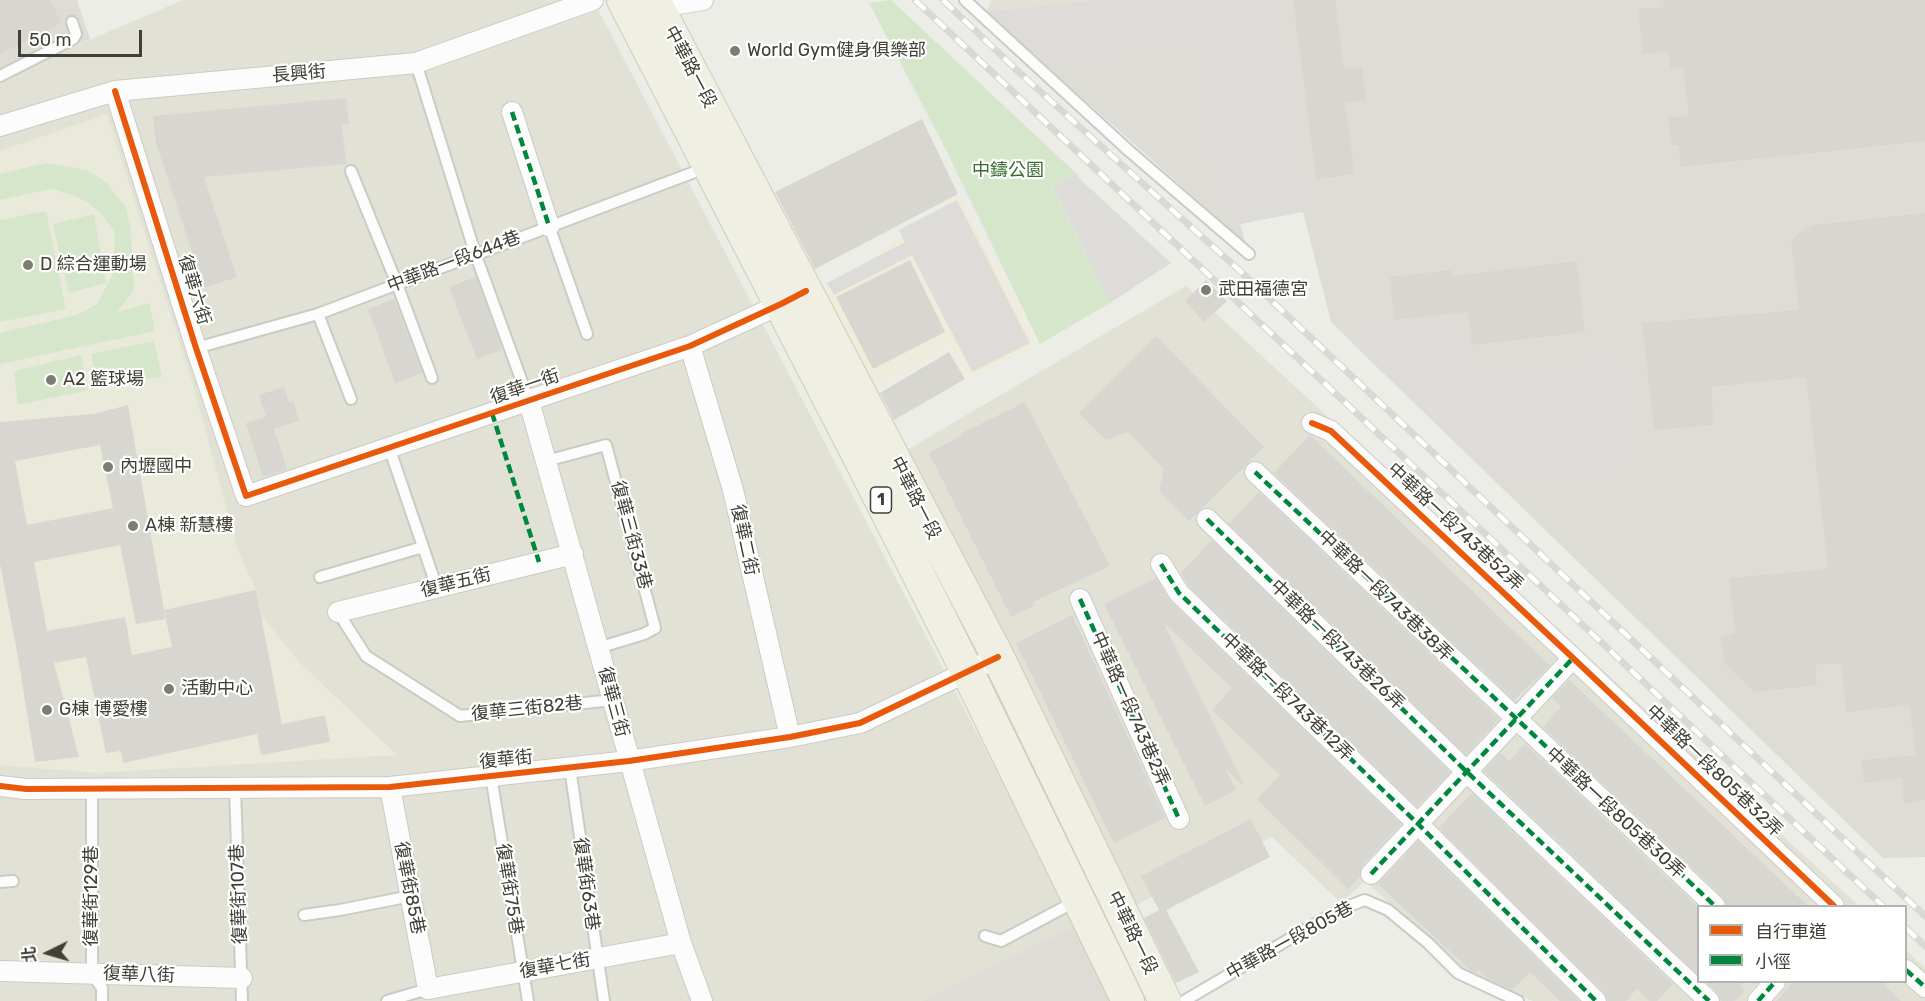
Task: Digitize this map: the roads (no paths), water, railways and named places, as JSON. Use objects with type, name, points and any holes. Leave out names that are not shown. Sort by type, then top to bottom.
[{"type":"main road","name":"中華路一段","points":[[634,2],[709,167],[794,298],[967,671],[1128,1001]]},
{"type":"main road","name":"中華路一段","points":[[634,2],[794,298],[998,657],[1165,1001]]},
{"type":"street","name":"長興街","points":[[0,126],[116,92],[416,63],[593,0]]},
{"type":"street","points":[[634,2],[704,0]]},
{"type":"street","name":"復華六街","points":[[116,92],[196,348],[246,496]]},
{"type":"street","points":[[512,112],[549,226]]},
{"type":"street","name":"復華一街","points":[[246,496],[690,346],[794,298]]},
{"type":"street","name":"復華二街","points":[[690,346],[733,490],[790,737]]},
{"type":"street","name":"復華三街","points":[[529,402],[681,943],[702,1001]]},
{"type":"street","name":"中華路一段743巷52弄","points":[[1312,423],[1331,431],[1573,658]]},
{"type":"street","name":"中華路一段743巷38弄","points":[[1256,472],[1515,719]]},
{"type":"street","name":"中華路一段743巷26弄","points":[[1207,519],[1466,771],[1709,1001]]},
{"type":"street","name":"復華五街","points":[[338,612],[573,554]]},
{"type":"street","name":"中華路一段743巷12弄","points":[[1161,564],[1179,593],[1419,825],[1596,1001]]},
{"type":"street","name":"中華路一段743巷2弄","points":[[1080,599],[1179,819]]},
{"type":"street","name":"復華街","points":[[0,786],[26,789],[390,787],[629,761],[790,737],[860,723],[998,657]]},
{"type":"street","points":[[1371,874],[1573,658]]},
{"type":"street","name":"中華路一段805巷32弄","points":[[1573,658],[1833,905]]},
{"type":"street","name":"中華路一段805巷30弄","points":[[1515,719],[1714,905]]},
{"type":"street","name":"復華街85巷","points":[[390,787],[428,989]]},
{"type":"street","name":"復華七街","points":[[428,989],[681,943]]},
{"type":"street","name":"復華八街","points":[[0,971],[242,978]]},
{"type":"street","points":[[1907,972],[1925,987]]},
{"type":"street","points":[[1758,1001],[1773,983]]},
{"type":"lane","points":[[964,0],[1128,150],[1249,254]]},
{"type":"lane","points":[[0,76],[73,39],[76,34],[72,22]]},
{"type":"lane","points":[[416,63],[475,253],[529,402]]},
{"type":"lane","name":"中華路一段644巷","points":[[196,348],[318,314],[475,253],[709,167]]},
{"type":"lane","points":[[351,171],[432,378]]},
{"type":"lane","points":[[549,226],[587,334]]},
{"type":"lane","points":[[318,314],[351,399]]},
{"type":"lane","name":"復華三街33巷","points":[[546,461],[606,445],[655,628],[645,634],[598,648]]},
{"type":"lane","points":[[389,447],[437,588]]},
{"type":"lane","points":[[320,577],[423,547]]},
{"type":"lane","name":"復華三街82巷","points":[[338,612],[366,656],[460,716],[613,700]]},
{"type":"lane","name":"復華街63巷","points":[[570,768],[604,1001]]},
{"type":"lane","name":"復華街75巷","points":[[491,776],[528,1001]]},
{"type":"lane","name":"復華街107巷","points":[[235,787],[242,1001]]},
{"type":"lane","name":"復華街129巷","points":[[92,788],[92,974],[102,988],[102,1001]]},
{"type":"lane","points":[[0,882],[13,881]]},
{"type":"lane","points":[[304,915],[411,896]]},
{"type":"lane","points":[[985,936],[1001,941],[1079,900]]},
{"type":"lane","name":"中華路一段805巷","points":[[1184,1001],[1308,928],[1346,907],[1365,900],[1388,909],[1428,943],[1458,973],[1518,1001]]},
{"type":"lane","points":[[387,1001],[428,989]]},
{"type":"railway","points":[[915,0],[1882,905]]},
{"type":"railway","points":[[943,0],[1022,75],[1239,270],[1925,916]]},
{"type":"railway","points":[[1907,929],[1925,946]]},
{"type":"place","name":"World Gym健身俱樂部","points":[[735,51]]},
{"type":"place","name":"D 綜合運動場","points":[[28,265]]},
{"type":"place","name":"武田福德宮","points":[[1206,290]]},
{"type":"place","name":"A2 籃球場","points":[[51,380]]},
{"type":"place","name":"內壢國中","points":[[108,467]]},
{"type":"place","name":"A棟 新慧樓","points":[[133,526]]},
{"type":"place","name":"活動中心","points":[[169,689]]},
{"type":"place","name":"G棟 博愛樓","points":[[47,710]]},
{"type":"park label","name":"中鑄公園","points":[[1008,171]]}]
